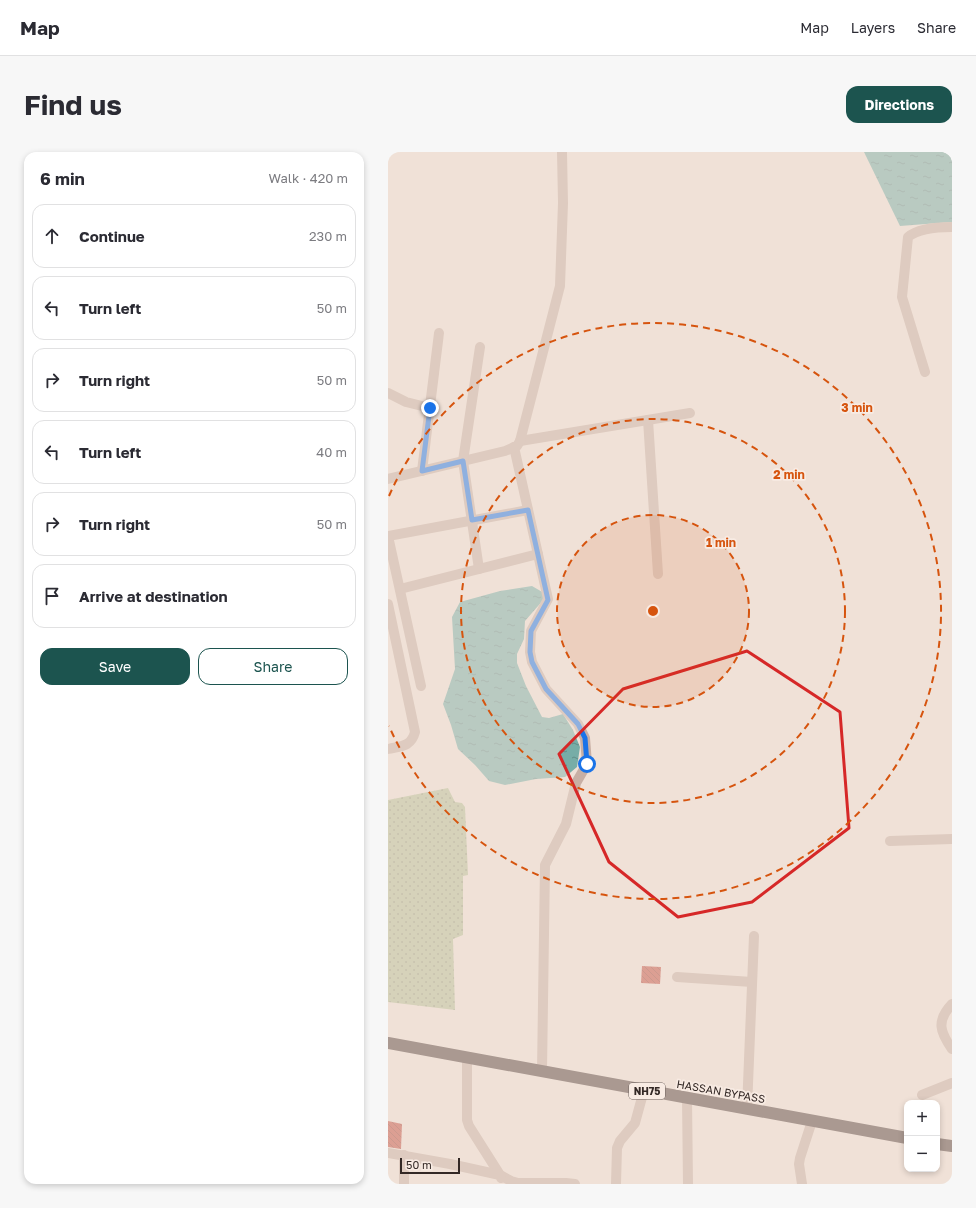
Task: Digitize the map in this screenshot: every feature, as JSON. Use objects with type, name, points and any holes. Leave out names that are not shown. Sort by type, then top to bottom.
[{"type":"highway","name":"HASSAN BYPASS","points":[[388,1043],[904,1137]]},
{"type":"highway","points":[[940,1144],[952,1146]]},
{"type":"street","points":[[542,1071],[545,865],[566,824],[576,783],[587,764],[585,738],[578,724],[546,689],[532,662],[530,652],[531,631],[548,600],[528,510],[517,444],[560,286],[563,203],[562,152]]},
{"type":"street","points":[[925,372],[902,297],[908,238],[912,234],[926,230],[952,227]]},
{"type":"street","points":[[422,471],[440,333]]},
{"type":"street","points":[[479,569],[463,461],[480,347]]},
{"type":"street","points":[[388,393],[406,402],[430,408]]},
{"type":"street","points":[[388,479],[463,461],[517,444],[690,413]]},
{"type":"street","points":[[648,420],[658,574]]},
{"type":"street","points":[[421,686],[388,536],[528,510]]},
{"type":"street","points":[[400,589],[538,554]]},
{"type":"street","points":[[388,604],[415,732],[413,739],[407,744],[388,749]]},
{"type":"street","points":[[890,841],[952,839]]},
{"type":"street","points":[[746,1109],[754,936]]},
{"type":"street","points":[[677,977],[752,982]]},
{"type":"street","points":[[952,1004],[942,1017],[941,1026],[945,1039],[952,1049]]},
{"type":"street","points":[[467,1058],[467,1120],[469,1126],[501,1180]]},
{"type":"street","points":[[922,1095],[952,1083]]},
{"type":"street","points":[[616,1184],[617,1148],[620,1141],[635,1123],[644,1090]]},
{"type":"street","points":[[687,1098],[688,1184]]},
{"type":"street","points":[[802,1184],[799,1164],[812,1121]]},
{"type":"street","points":[[388,1153],[404,1155],[511,1182],[575,1184]]},
{"type":"street","points":[[404,1155],[404,1184]]},
{"type":"highlighted area","points":[[747,651],[840,712],[849,828],[752,902],[678,917],[609,862],[559,754],[623,689]]},
{"type":"green space","points":[[448,788],[455,802],[462,803],[465,807],[468,875],[463,876],[463,935],[453,939],[455,1010],[388,1002],[388,800]]},
{"type":"water","points":[[864,152],[952,152],[952,222],[900,226]]},
{"type":"water","points":[[532,586],[544,593],[545,598],[525,621],[524,639],[517,654],[517,663],[526,686],[542,717],[549,718],[563,714],[573,730],[580,747],[577,767],[565,777],[536,779],[505,785],[489,781],[458,749],[443,704],[455,669],[452,617],[460,602],[500,591]]},
{"type":"building","points":[[642,966],[661,967],[660,984],[641,983]]},
{"type":"building","points":[[388,1121],[402,1124],[401,1149],[388,1147]]},
{"type":"route","points":[[430,408],[422,471],[463,461],[472,520],[528,510],[548,600],[531,631],[530,652],[532,662],[546,689],[578,724],[585,738],[587,764]]}]
